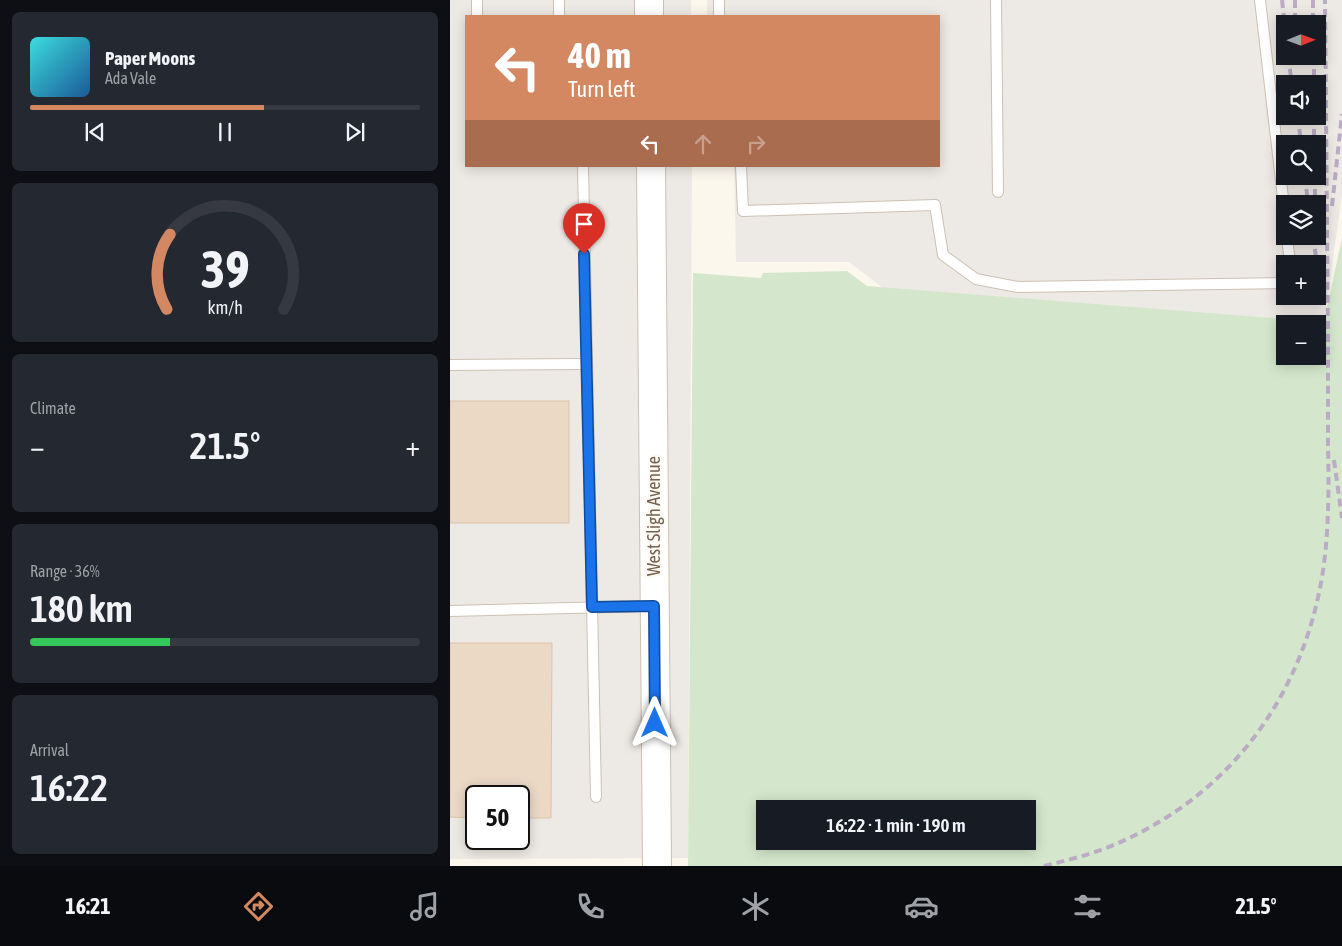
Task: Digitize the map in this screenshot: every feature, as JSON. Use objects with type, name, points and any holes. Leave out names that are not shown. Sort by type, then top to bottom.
[{"type":"main road","points":[[649,0],[649,15]]},
{"type":"main road","name":"West Sligh Avenue","points":[[651,167],[657,866]]},
{"type":"lane","points":[[477,0],[477,15]]},
{"type":"lane","points":[[559,0],[559,15]]},
{"type":"lane","points":[[719,0],[719,15]]},
{"type":"lane","points":[[996,0],[998,192]]},
{"type":"lane","points":[[1260,0],[1283,195]]},
{"type":"lane","points":[[583,167],[596,797]]},
{"type":"lane","points":[[741,167],[743,211],[935,205],[943,255],[976,279],[1018,287],[1276,283]]},
{"type":"lane","points":[[450,365],[586,364]]},
{"type":"lane","points":[[450,611],[654,606]]},
{"type":"shaded area","points":[[450,0],[691,0],[691,15],[465,15],[465,167],[692,167],[688,858],[450,859]]},
{"type":"shaded area","points":[[707,0],[1342,0],[1342,195],[1325,315],[1276,315],[1276,323],[940,331],[849,262],[736,262],[734,167],[940,167],[940,15],[707,15]]},
{"type":"green space","points":[[1342,238],[1342,866],[688,866],[693,273],[761,278],[763,273],[847,271],[867,286],[1276,318],[1276,365],[1326,365],[1326,315]]},
{"type":"building","points":[[450,401],[569,401],[569,523],[450,523]]},
{"type":"building","points":[[450,643],[552,643],[551,818],[530,818],[530,785],[465,785],[465,818],[450,817]]},
{"type":"railway","points":[[1282,0],[1284,15]]},
{"type":"railway","points":[[1295,0],[1295,15]]},
{"type":"railway","points":[[1313,0],[1313,15]]},
{"type":"railway","points":[[1044,866],[1116,844],[1157,823],[1195,798],[1227,768],[1256,735],[1280,698],[1299,659],[1313,616],[1325,555],[1328,492],[1325,0]]},
{"type":"railway","points":[[1289,65],[1291,75]]},
{"type":"railway","points":[[1314,65],[1314,75]]},
{"type":"railway","points":[[1332,206],[1342,114]]},
{"type":"railway","points":[[1299,125],[1300,135]]},
{"type":"railway","points":[[1314,125],[1314,135]]},
{"type":"railway","points":[[1306,185],[1307,195]]},
{"type":"railway","points":[[1315,185],[1315,195]]},
{"type":"railway","points":[[1314,245],[1316,255]]},
{"type":"railway","points":[[1334,460],[1342,518]]},
{"type":"route","points":[[584,254],[592,607],[654,606],[655,723]]}]
